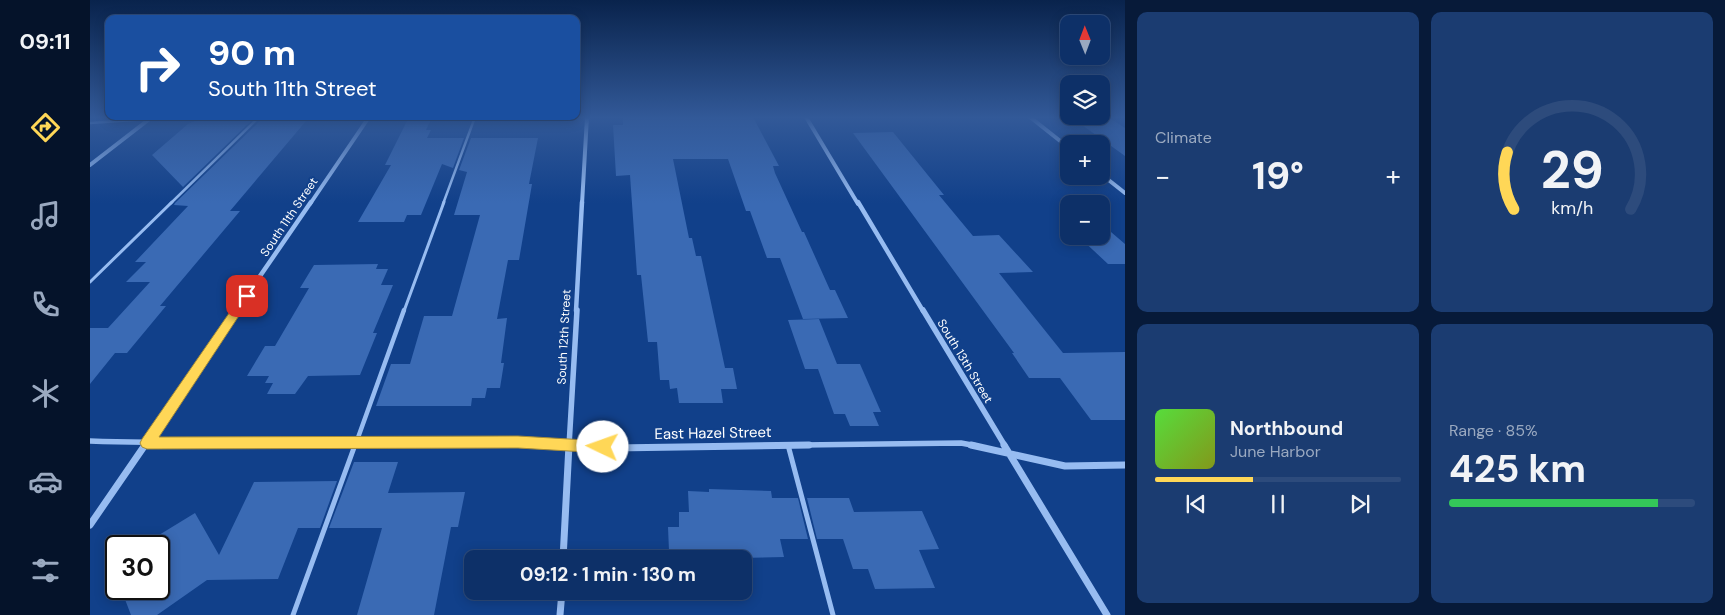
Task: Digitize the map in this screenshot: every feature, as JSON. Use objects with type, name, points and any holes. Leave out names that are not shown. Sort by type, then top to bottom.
[{"type":"street","points":[[91,164],[115,146]]},
{"type":"street","name":"South 11th Street","points":[[90,525],[349,146]]},
{"type":"street","name":"South 12th Street","points":[[563,550],[585,146]]},
{"type":"street","name":"South 13th Street","points":[[823,146],[1107,615]]},
{"type":"street","points":[[1110,181],[1125,193]]},
{"type":"street","name":"East Hazel Street","points":[[90,441],[147,443],[518,442],[614,448],[961,443],[1065,466],[1125,465]]},
{"type":"street","points":[[560,615],[561,600]]},
{"type":"lane","points":[[90,282],[230,146]]},
{"type":"lane","points":[[293,615],[358,442],[465,146]]},
{"type":"lane","points":[[788,444],[833,615]]},
{"type":"building","points":[[163,146],[226,146],[183,187],[152,155]]},
{"type":"building","points":[[234,146],[285,146],[230,211],[240,211],[160,306],[166,306],[127,353],[115,353],[90,384],[90,328],[108,328],[150,282],[126,282],[146,262],[135,262],[188,206],[174,205]]},
{"type":"building","points":[[395,146],[461,146],[453,168],[442,164],[421,215],[407,215],[404,222],[358,222],[391,165],[385,165]]},
{"type":"building","points":[[468,146],[536,146],[529,184],[532,184],[519,260],[508,260],[497,319],[507,318],[500,388],[487,388],[485,398],[472,398],[471,406],[376,406],[391,364],[410,364],[424,316],[452,316],[480,215],[454,215],[467,172],[459,170]]},
{"type":"building","points":[[614,146],[768,146],[779,166],[773,166],[775,173],[802,232],[804,232],[830,290],[835,290],[848,318],[803,319],[780,258],[767,258],[750,211],[746,211],[728,159],[673,159],[689,238],[692,238],[696,256],[701,256],[725,368],[733,368],[737,389],[721,389],[723,403],[679,403],[677,388],[670,389],[669,380],[660,380],[657,342],[648,342],[641,275],[637,275],[630,175],[616,176]]},
{"type":"building","points":[[862,146],[904,146],[944,195],[939,195],[973,236],[999,235],[1033,272],[999,273],[1063,353],[1125,352],[1125,420],[1091,420],[1060,378],[1029,378],[1012,353],[1014,353]]},
{"type":"building","points":[[1111,146],[1125,146],[1125,156]]},
{"type":"building","points":[[1111,232],[1125,244],[1125,264],[1108,264],[1088,245],[1110,245]]},
{"type":"building","points":[[378,264],[376,269],[388,269],[381,285],[393,285],[373,333],[377,333],[360,375],[308,376],[295,394],[267,394],[273,383],[265,383],[269,376],[247,376],[265,346],[275,346],[309,288],[300,288],[314,265]]},
{"type":"building","points":[[819,319],[837,364],[860,364],[881,412],[873,412],[879,426],[850,426],[845,414],[834,414],[818,369],[805,369],[788,320]]},
{"type":"building","points":[[354,462],[398,462],[388,493],[465,492],[458,527],[451,527],[434,615],[357,615],[382,528],[329,528]]},
{"type":"building","points":[[337,481],[320,528],[298,528],[278,579],[207,580],[157,615],[131,615],[125,600],[170,600],[170,535],[159,535],[195,513],[219,555],[254,482]]},
{"type":"building","points":[[709,489],[771,491],[772,498],[798,498],[808,539],[780,539],[784,557],[752,558],[752,550],[669,550],[668,527],[679,527],[679,512],[689,512],[688,491],[709,492]]},
{"type":"building","points":[[807,498],[849,498],[854,512],[922,511],[939,549],[919,550],[935,588],[875,589],[868,569],[853,569],[843,539],[817,539]]},
{"type":"route","points":[[247,296],[147,443],[518,442],[603,447]]}]
